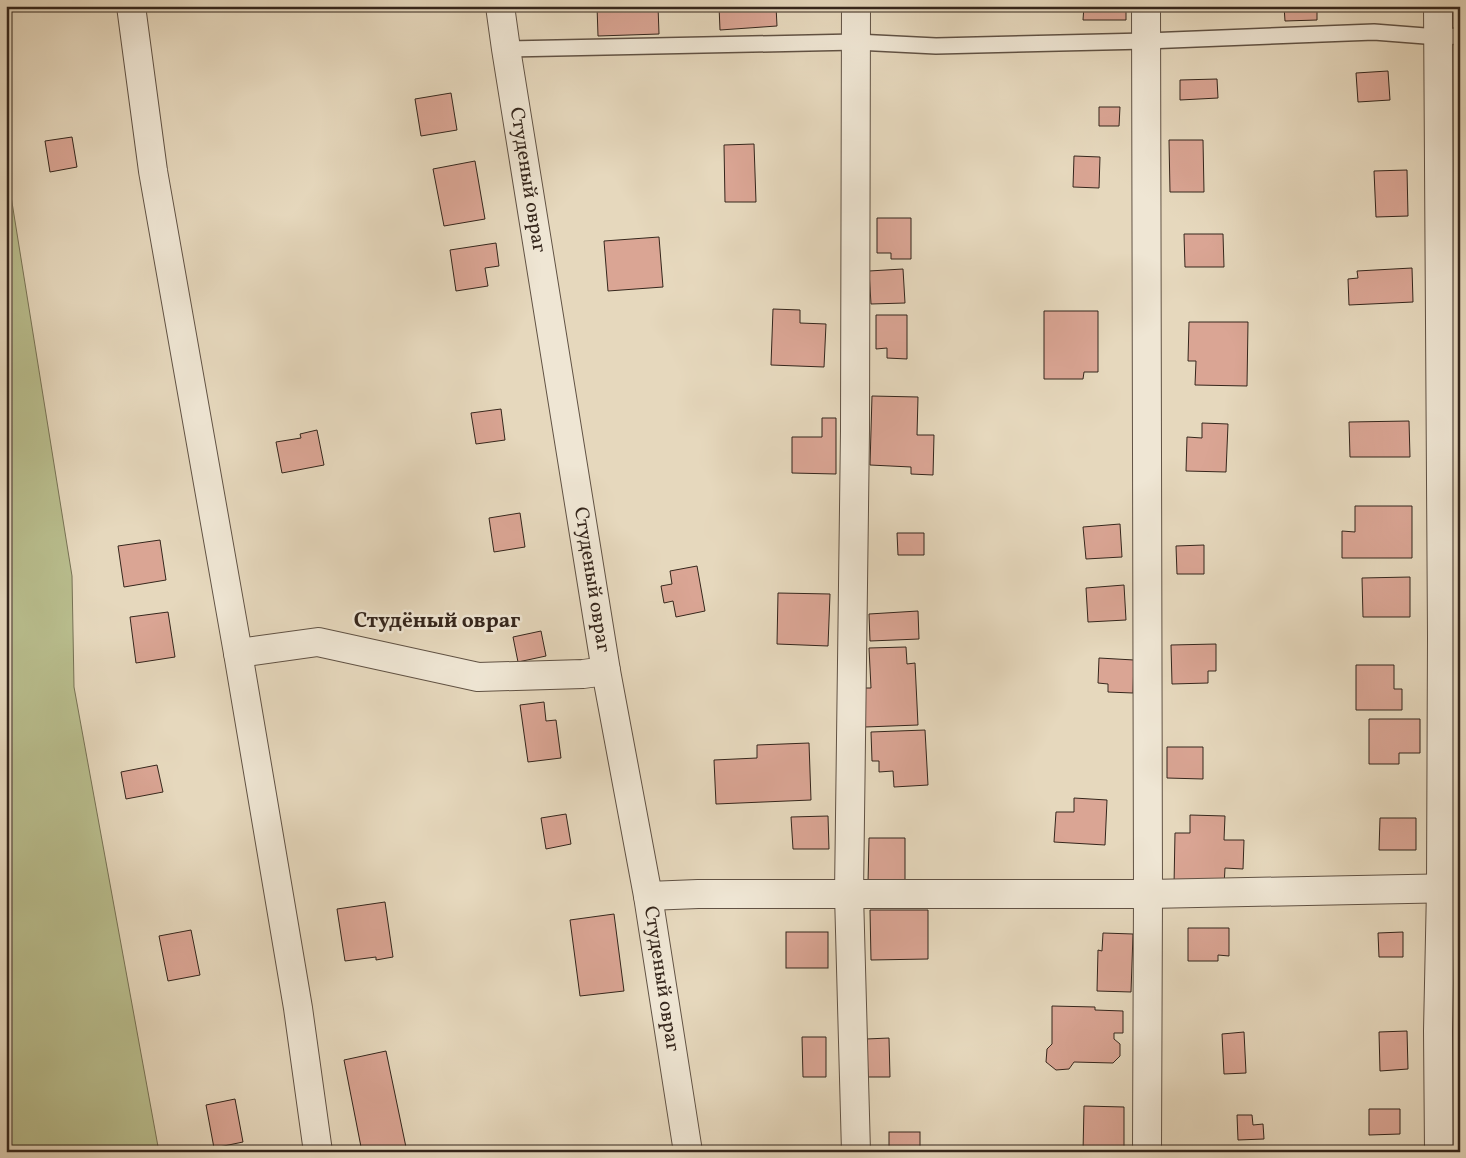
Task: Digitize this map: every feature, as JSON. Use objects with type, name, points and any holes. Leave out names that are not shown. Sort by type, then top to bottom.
[{"type":"street","points":[[131,6],[153,171],[298,1008],[318,1152]]},
{"type":"street","name":"Студеный овраг","points":[[500,6],[606,671],[648,896],[688,1152]]},
{"type":"street","points":[[856,6],[855,421],[849,894],[856,1152]]},
{"type":"street","points":[[1146,6],[1147,1152]]},
{"type":"street","points":[[1438,6],[1449,36],[1442,627],[1451,888],[1438,1031],[1439,1152]]},
{"type":"street","points":[[238,653],[318,642],[478,678],[583,674],[606,671]]},
{"type":"street","points":[[648,896],[698,894],[1148,894],[1451,888]]},
{"type":"lane","points":[[506,49],[856,42],[936,46],[1146,41],[1374,32],[1449,36]]},
{"type":"green space","points":[[6,165],[72,576],[74,687],[159,1152],[6,1152]]},
{"type":"building","points":[[597,6],[658,6],[659,34],[598,36]]},
{"type":"building","points":[[719,6],[776,6],[777,26],[720,30]]},
{"type":"building","points":[[1084,6],[1126,6],[1126,20],[1083,20]]},
{"type":"building","points":[[1284,6],[1317,6],[1317,20],[1285,21]]},
{"type":"building","points":[[1388,71],[1390,100],[1358,102],[1356,73]]},
{"type":"building","points":[[1217,79],[1218,98],[1180,100],[1180,80]]},
{"type":"building","points":[[451,93],[457,130],[421,136],[415,99]]},
{"type":"building","points":[[1099,107],[1120,107],[1119,126],[1099,126]]},
{"type":"building","points":[[72,137],[77,167],[50,172],[45,141]]},
{"type":"building","points":[[1169,140],[1203,140],[1204,192],[1170,192]]},
{"type":"building","points":[[754,144],[756,202],[725,202],[724,145]]},
{"type":"building","points":[[1074,156],[1100,157],[1099,188],[1073,187]]},
{"type":"building","points":[[475,161],[485,219],[444,226],[433,169]]},
{"type":"building","points":[[1407,170],[1408,216],[1376,217],[1374,171]]},
{"type":"building","points":[[877,218],[911,218],[911,259],[891,259],[891,253],[877,253]]},
{"type":"building","points":[[1184,234],[1223,234],[1224,267],[1185,267]]},
{"type":"building","points":[[659,237],[663,287],[608,291],[604,241]]},
{"type":"building","points":[[496,243],[499,266],[485,268],[488,286],[456,291],[450,250]]},
{"type":"building","points":[[1412,268],[1413,302],[1349,305],[1348,279],[1358,278],[1357,271]]},
{"type":"building","points":[[903,269],[905,303],[871,304],[869,271]]},
{"type":"building","points":[[773,309],[800,310],[800,323],[826,324],[824,367],[771,365]]},
{"type":"building","points":[[1044,311],[1098,311],[1098,372],[1084,372],[1083,379],[1044,379]]},
{"type":"building","points":[[876,315],[907,315],[907,359],[887,358],[887,348],[876,349]]},
{"type":"building","points":[[1189,322],[1248,322],[1247,386],[1195,385],[1196,361],[1188,361]]},
{"type":"building","points":[[872,396],[918,397],[917,435],[934,435],[933,475],[911,474],[911,467],[870,465]]},
{"type":"building","points":[[501,409],[505,440],[476,444],[471,413]]},
{"type":"building","points":[[822,418],[836,418],[836,474],[792,473],[792,437],[822,437]]},
{"type":"building","points":[[1409,421],[1410,457],[1350,457],[1349,422]]},
{"type":"building","points":[[1202,423],[1228,424],[1226,472],[1186,471],[1187,437],[1202,438]]},
{"type":"building","points":[[317,430],[324,465],[282,473],[276,442],[301,438],[300,434]]},
{"type":"building","points":[[1355,506],[1412,506],[1412,558],[1342,558],[1342,531],[1355,532]]},
{"type":"building","points":[[520,513],[525,547],[494,552],[489,518]]},
{"type":"building","points":[[1120,524],[1122,557],[1086,559],[1083,527]]},
{"type":"building","points":[[897,533],[924,533],[924,555],[898,555]]},
{"type":"building","points":[[160,540],[166,580],[124,587],[118,546]]},
{"type":"building","points":[[1204,545],[1204,574],[1177,574],[1176,546]]},
{"type":"building","points":[[697,566],[705,611],[676,617],[673,601],[664,603],[661,586],[672,584],[670,571]]},
{"type":"building","points":[[1410,577],[1410,617],[1363,617],[1362,578]]},
{"type":"building","points":[[1124,585],[1126,620],[1088,622],[1086,588]]},
{"type":"building","points":[[778,593],[830,594],[828,646],[777,644]]},
{"type":"building","points":[[918,611],[919,639],[870,641],[869,614]]},
{"type":"building","points":[[168,612],[175,657],[136,663],[130,617]]},
{"type":"building","points":[[541,631],[546,656],[518,662],[513,637]]},
{"type":"building","points":[[1216,644],[1216,671],[1208,671],[1208,683],[1172,684],[1171,645]]},
{"type":"building","points":[[906,647],[907,664],[915,663],[918,725],[865,727],[863,688],[871,688],[869,648]]},
{"type":"building","points":[[1099,658],[1134,660],[1133,693],[1108,692],[1108,684],[1098,683]]},
{"type":"building","points":[[1356,665],[1394,665],[1394,689],[1402,689],[1402,710],[1356,710]]},
{"type":"building","points":[[544,702],[546,721],[556,720],[561,758],[528,762],[520,705]]},
{"type":"building","points":[[1369,719],[1420,719],[1420,753],[1399,753],[1399,764],[1369,764]]},
{"type":"building","points":[[925,730],[928,785],[894,787],[893,771],[879,772],[879,761],[872,761],[871,732]]},
{"type":"building","points":[[809,743],[811,800],[716,804],[714,760],[757,758],[757,745]]},
{"type":"building","points":[[1167,747],[1203,747],[1203,779],[1167,778]]},
{"type":"building","points":[[157,765],[163,792],[126,799],[121,772]]},
{"type":"building","points":[[1074,798],[1107,800],[1105,845],[1054,842],[1056,812],[1074,812]]},
{"type":"building","points":[[566,814],[571,844],[546,849],[541,818]]},
{"type":"building","points":[[1190,815],[1225,816],[1224,840],[1244,840],[1243,869],[1225,868],[1224,886],[1174,885],[1175,833],[1190,833]]},
{"type":"building","points":[[828,816],[829,849],[793,849],[791,817]]},
{"type":"building","points":[[1380,818],[1416,818],[1416,850],[1379,850]]},
{"type":"building","points":[[869,838],[905,838],[905,883],[868,883]]},
{"type":"building","points":[[385,902],[393,957],[376,960],[376,957],[345,961],[337,909]]},
{"type":"building","points":[[1455,903],[1460,903],[1460,955],[1455,955]]},
{"type":"building","points":[[870,910],[928,910],[928,959],[871,960]]},
{"type":"building","points":[[614,914],[624,991],[580,996],[570,920]]},
{"type":"building","points":[[1188,928],[1229,928],[1229,956],[1218,955],[1218,961],[1188,961]]},
{"type":"building","points":[[191,930],[200,975],[168,981],[159,936]]},
{"type":"building","points":[[786,932],[828,932],[828,968],[786,968]]},
{"type":"building","points":[[1403,932],[1403,957],[1379,957],[1378,933]]},
{"type":"building","points":[[1103,933],[1133,934],[1131,992],[1097,991],[1098,950],[1102,951]]},
{"type":"building","points":[[1052,1006],[1095,1007],[1095,1010],[1123,1011],[1123,1033],[1114,1033],[1114,1039],[1120,1044],[1120,1056],[1113,1063],[1074,1062],[1069,1069],[1056,1070],[1046,1062],[1047,1049],[1052,1044]]},
{"type":"building","points":[[1407,1031],[1408,1069],[1380,1071],[1379,1032]]},
{"type":"building","points":[[1244,1032],[1246,1073],[1224,1074],[1222,1034]]},
{"type":"building","points":[[802,1037],[826,1037],[826,1077],[803,1077]]},
{"type":"building","points":[[889,1038],[890,1077],[868,1077],[866,1039]]},
{"type":"building","points":[[386,1051],[407,1152],[362,1152],[344,1060]]},
{"type":"building","points":[[235,1099],[243,1142],[214,1148],[206,1105]]},
{"type":"building","points":[[1084,1106],[1124,1107],[1124,1152],[1083,1152]]},
{"type":"building","points":[[1369,1109],[1400,1109],[1400,1134],[1369,1135]]},
{"type":"building","points":[[1237,1115],[1252,1115],[1253,1125],[1263,1124],[1264,1139],[1238,1140]]},
{"type":"building","points":[[889,1132],[920,1132],[920,1152],[889,1152]]},
{"type":"district","name":"Студёный овраг","points":[[437,621]]}]
